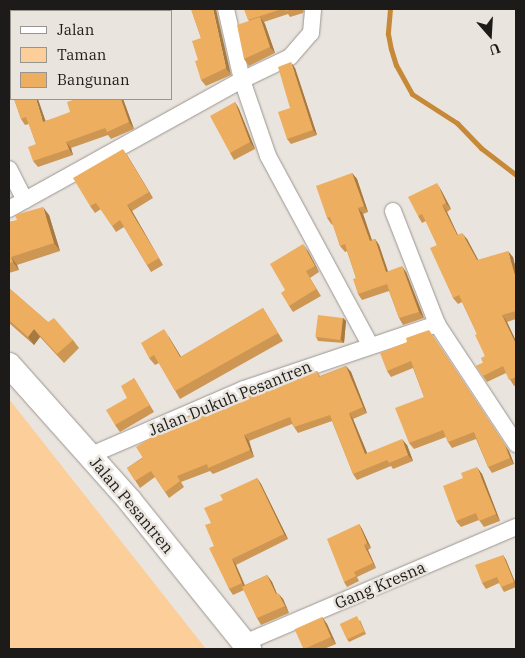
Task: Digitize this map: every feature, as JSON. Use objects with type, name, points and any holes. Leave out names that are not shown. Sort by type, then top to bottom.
[{"type":"main road","name":"Jalan Pesantren","points":[[9,365],[90,455],[247,646]]},
{"type":"street","points":[[226,9],[242,80],[268,156],[370,345]]},
{"type":"street","points":[[9,209],[242,80],[290,56],[312,32],[313,9]]},
{"type":"street","points":[[9,169],[26,200]]},
{"type":"street","points":[[393,211],[437,324],[516,444]]},
{"type":"street","name":"Jalan Dukuh Pesantren","points":[[90,455],[244,389],[437,324]]},
{"type":"street","name":"Gang Kresna","points":[[247,646],[516,527]]},
{"type":"green space","points":[[9,399],[206,649],[9,649]]},
{"type":"building","points":[[191,9],[213,9],[226,68],[201,80],[195,61],[198,60],[192,41],[201,38]]},
{"type":"building","points":[[244,9],[282,9],[248,20]]},
{"type":"building","points":[[260,17],[270,47],[244,59],[237,25]]},
{"type":"building","points":[[9,23],[10,46],[9,46]]},
{"type":"building","points":[[291,62],[313,130],[287,139],[278,112],[290,108],[278,67]]},
{"type":"building","points":[[14,100],[36,100],[43,122],[70,112],[67,102],[73,100],[121,100],[129,122],[107,132],[105,128],[66,142],[69,149],[33,161],[28,147],[36,144],[26,117],[21,119]]},
{"type":"building","points":[[235,102],[250,142],[230,153],[210,116]]},
{"type":"building","points":[[123,149],[149,192],[127,205],[159,258],[147,265],[120,220],[112,226],[96,203],[90,206],[73,178]]},
{"type":"building","points":[[352,173],[364,206],[358,208],[370,241],[375,239],[386,272],[402,266],[419,312],[399,318],[387,284],[358,294],[353,279],[356,278],[345,244],[340,246],[330,217],[327,218],[316,186]]},
{"type":"building","points":[[437,183],[446,203],[442,205],[457,235],[462,233],[477,260],[508,251],[516,279],[516,311],[502,315],[516,344],[516,377],[509,380],[503,366],[483,376],[476,366],[483,363],[481,358],[485,356],[475,335],[477,334],[459,295],[453,298],[430,248],[437,245],[422,214],[418,216],[408,197]]},
{"type":"building","points":[[43,207],[54,243],[11,257],[13,262],[9,263],[9,222],[17,220],[15,215]]},
{"type":"building","points":[[303,244],[315,266],[306,271],[316,289],[289,306],[281,293],[285,290],[270,264]]},
{"type":"building","points":[[9,288],[48,322],[54,318],[73,340],[57,354],[34,329],[28,337],[9,320]]},
{"type":"building","points":[[263,308],[278,333],[175,391],[154,355],[149,358],[141,343],[164,329],[180,357]]},
{"type":"building","points":[[318,315],[343,318],[340,340],[315,337]]},
{"type":"building","points":[[429,330],[505,445],[510,458],[488,467],[474,432],[448,442],[443,430],[409,443],[395,408],[424,397],[411,361],[387,371],[380,353],[407,342],[406,338]]},
{"type":"building","points":[[346,366],[363,407],[349,413],[365,454],[402,439],[408,455],[389,463],[387,460],[353,474],[330,415],[294,427],[290,417],[244,435],[250,450],[208,468],[207,464],[177,476],[180,481],[165,492],[151,471],[135,481],[127,468],[143,458],[136,447],[180,419],[232,397],[234,401],[271,386],[273,390],[317,371],[319,377]]},
{"type":"building","points":[[134,378],[150,405],[115,425],[106,410],[127,398],[121,386]]},
{"type":"building","points":[[477,467],[496,514],[479,521],[476,513],[456,521],[443,486],[463,478],[461,473]]},
{"type":"building","points":[[257,478],[284,534],[232,559],[242,583],[229,589],[209,548],[214,546],[205,525],[211,523],[204,508],[223,500],[220,495]]},
{"type":"building","points":[[359,524],[367,543],[364,545],[373,563],[354,572],[356,576],[344,582],[327,539]]},
{"type":"building","points":[[503,555],[514,582],[501,587],[497,577],[482,583],[475,565]]},
{"type":"building","points":[[267,575],[276,594],[278,593],[285,606],[257,618],[242,587]]},
{"type":"building","points":[[357,616],[364,631],[347,639],[340,624]]},
{"type":"building","points":[[322,617],[331,637],[303,649],[295,629]]},
{"type":"waterway","points":[[390,9],[388,34],[391,49],[396,65],[412,94],[457,123],[481,148],[516,175]]}]
